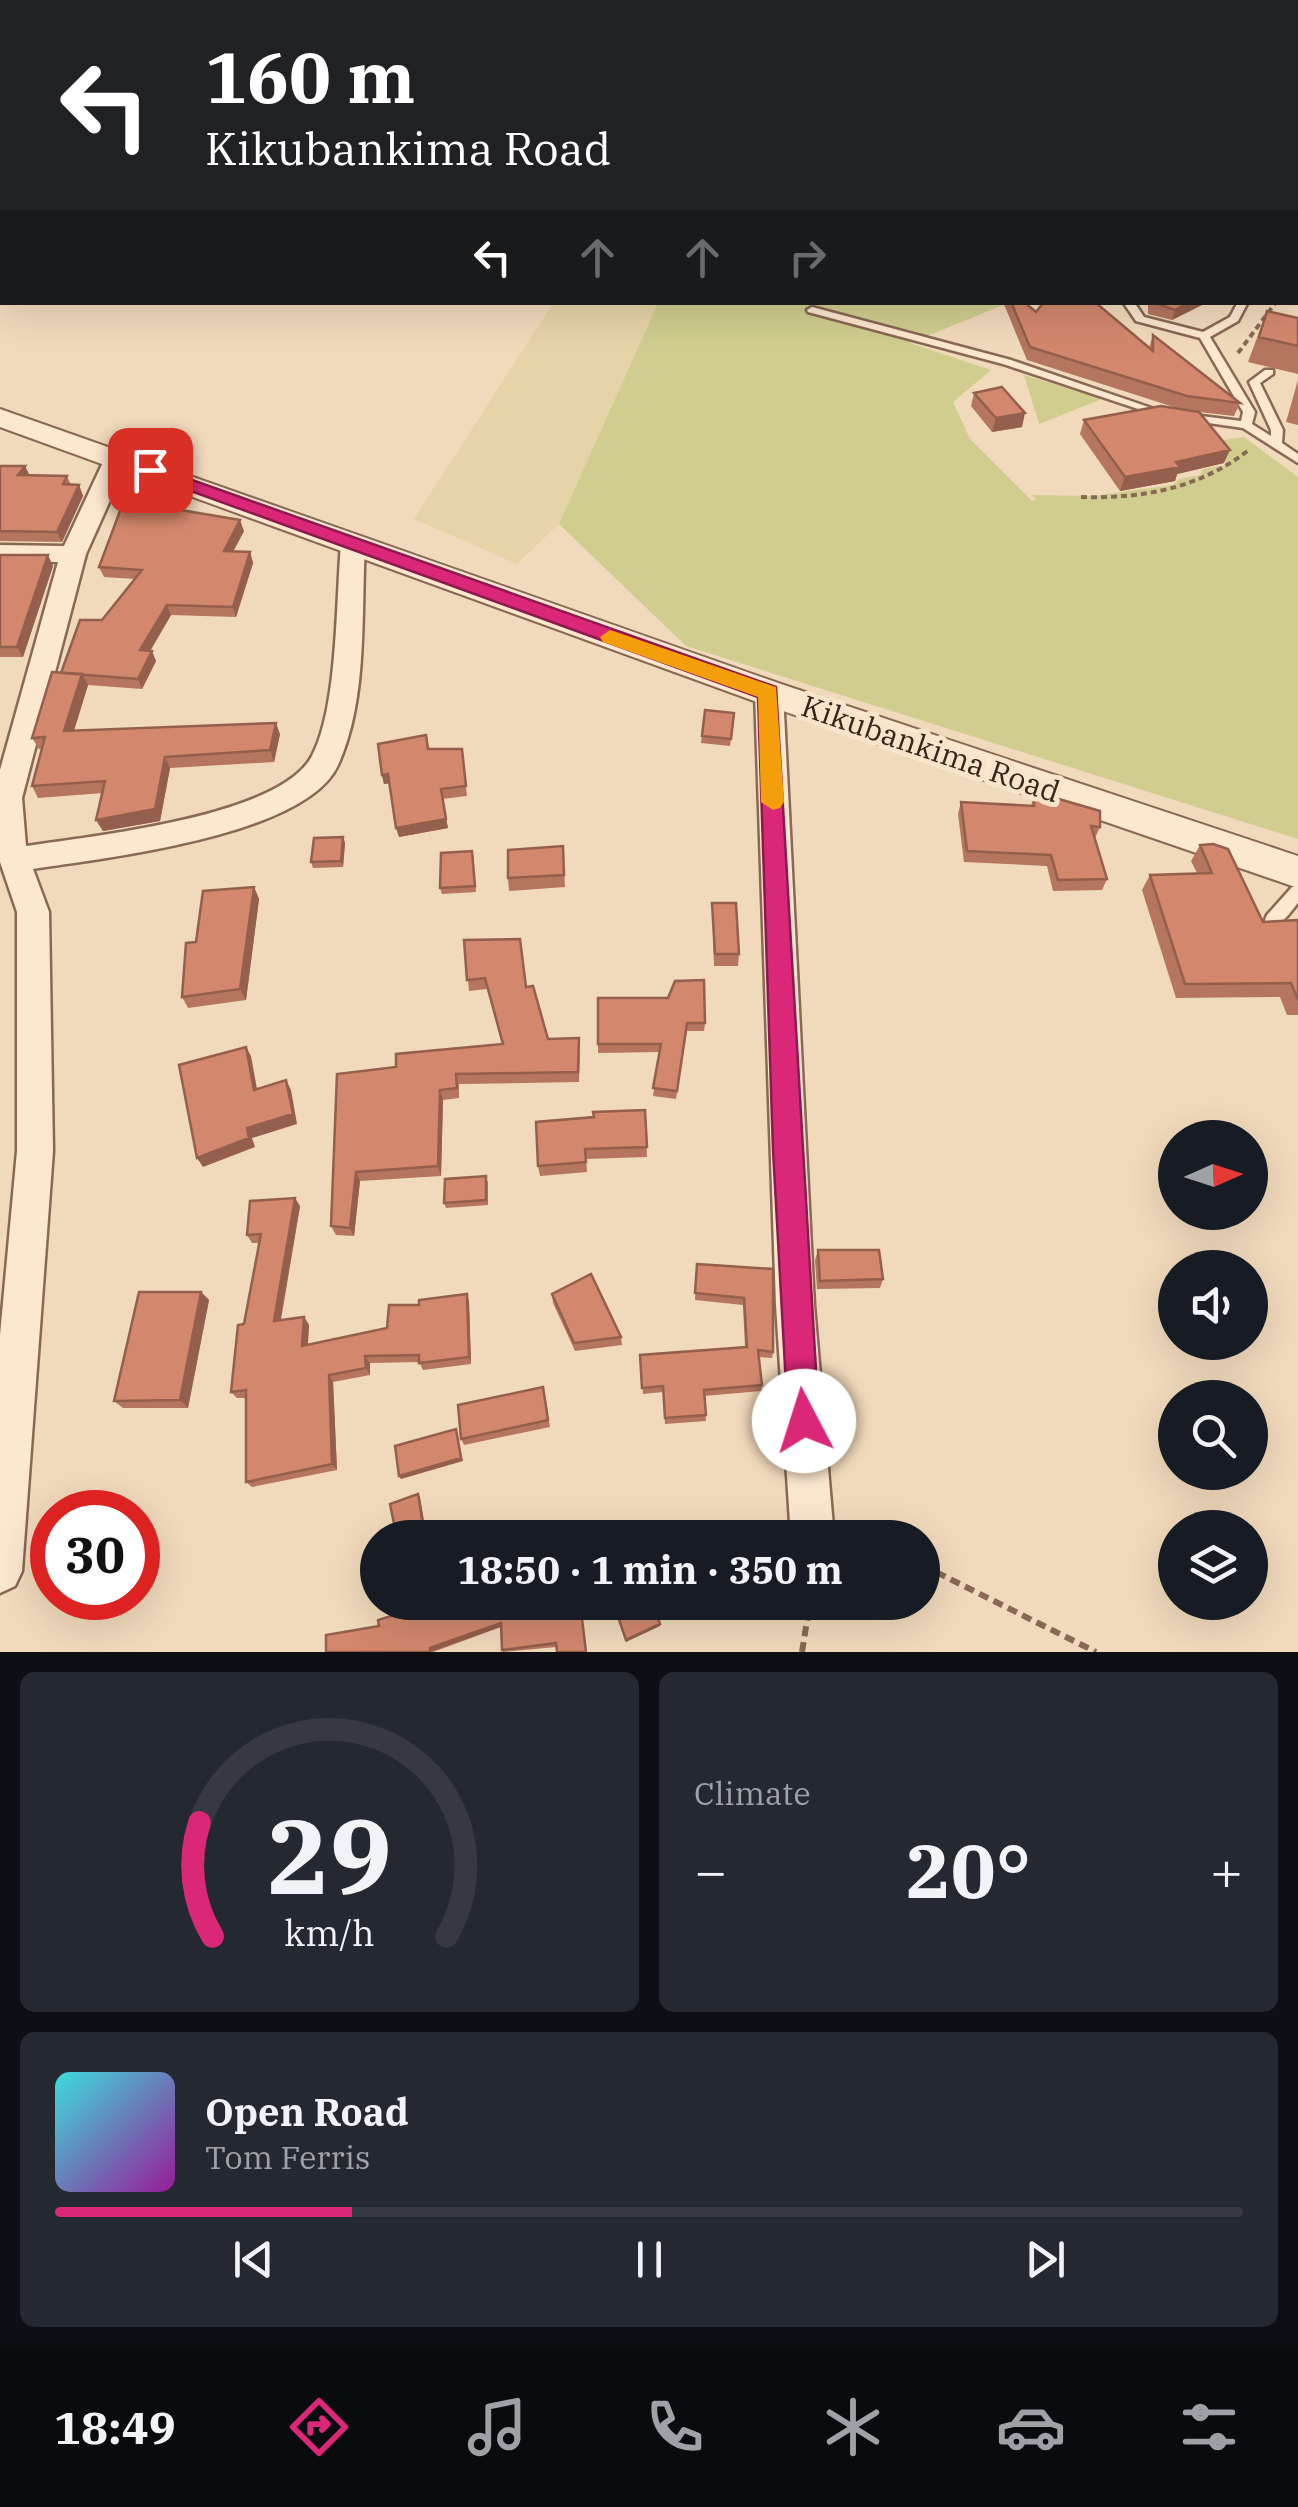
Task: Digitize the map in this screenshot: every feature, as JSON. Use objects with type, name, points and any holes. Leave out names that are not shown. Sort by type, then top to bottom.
[{"type":"street","name":"Kikubankima Road","points":[[0,417],[768,692],[1298,872]]},
{"type":"street","points":[[0,1571],[35,1152],[32,912],[15,860],[7,798],[73,554],[117,458]]},
{"type":"street","points":[[15,860],[215,824],[279,802],[322,769],[337,730],[353,544]]},
{"type":"street","points":[[0,554],[73,554]]},
{"type":"street","points":[[768,692],[794,1305],[812,1520]]},
{"type":"lane","points":[[1130,305],[1140,319],[1204,336],[1234,319],[1241,305]]},
{"type":"lane","points":[[812,310],[1007,362],[1162,414],[1246,426],[1298,459]]},
{"type":"lane","points":[[1204,336],[1249,412],[1246,426]]},
{"type":"lane","points":[[1269,372],[1254,382],[1277,430],[1276,444]]},
{"type":"lane","points":[[1272,920],[1298,892]]},
{"type":"path","points":[[1081,497],[1176,488],[1230,468],[1263,436]]},
{"type":"path","points":[[940,1574],[1096,1652]]},
{"type":"path","points":[[802,1652],[807,1620]]},
{"type":"shaded area","points":[[552,305],[657,305],[559,524],[517,564],[414,519]]},
{"type":"shaded area","points":[[657,305],[1003,305],[910,343],[991,370],[953,402],[970,439],[1032,501],[1036,500],[1032,495],[1092,496],[1173,485],[1180,479],[1200,475],[1203,469],[1228,465],[1211,442],[1244,437],[1298,477],[1298,839],[686,646],[559,524]]},
{"type":"shaded area","points":[[1024,375],[1102,399],[1039,424]]},
{"type":"building","points":[[1012,305],[1028,305],[1036,312],[1042,305],[1099,305],[1153,351],[1153,335],[1240,403],[1187,396],[1030,347]]},
{"type":"building","points":[[1267,311],[1298,318],[1298,346],[1259,337]]},
{"type":"building","points":[[1002,387],[1025,413],[996,418],[974,393]]},
{"type":"building","points":[[1161,406],[1199,412],[1230,450],[1176,462],[1180,467],[1125,477],[1084,420]]},
{"type":"building","points":[[0,466],[25,466],[18,475],[67,476],[63,484],[79,485],[57,532],[0,531]]},
{"type":"building","points":[[126,495],[168,499],[163,507],[240,520],[224,551],[250,552],[233,607],[167,605],[140,650],[152,651],[138,679],[61,673],[80,620],[102,620],[142,570],[99,567]]},
{"type":"building","points":[[0,555],[48,555],[17,647],[0,647]]},
{"type":"building","points":[[52,672],[82,674],[64,731],[276,723],[270,750],[165,757],[155,809],[96,820],[105,781],[32,786],[45,737],[32,738]]},
{"type":"building","points":[[705,710],[734,713],[731,739],[702,736]]},
{"type":"building","points":[[426,735],[428,749],[462,749],[466,786],[441,789],[446,819],[396,828],[388,774],[382,775],[378,744]]},
{"type":"building","points":[[1035,792],[1100,811],[1100,827],[1091,826],[1107,879],[1058,880],[1051,855],[967,851],[961,802],[1034,806]]},
{"type":"building","points":[[343,837],[341,861],[311,862],[314,838]]},
{"type":"building","points":[[1200,845],[1228,849],[1263,922],[1298,920],[1298,1000],[1291,983],[1185,984],[1150,875],[1212,873]]},
{"type":"building","points":[[563,846],[564,875],[508,878],[508,850]]},
{"type":"building","points":[[472,851],[475,886],[440,888],[441,853]]},
{"type":"building","points":[[254,887],[240,989],[182,997],[186,943],[196,942],[203,891]]},
{"type":"building","points":[[712,903],[736,903],[739,954],[715,954]]},
{"type":"building","points":[[520,939],[526,987],[533,986],[548,1039],[579,1038],[578,1072],[456,1074],[457,1088],[440,1090],[438,1166],[356,1172],[350,1228],[331,1226],[337,1074],[396,1067],[396,1054],[503,1044],[485,978],[467,980],[464,940]]},
{"type":"building","points":[[704,980],[705,1023],[687,1023],[677,1091],[653,1088],[661,1044],[598,1044],[598,998],[668,998],[675,981]]},
{"type":"building","points":[[246,1047],[254,1090],[286,1080],[293,1114],[247,1128],[249,1138],[197,1158],[179,1065]]},
{"type":"building","points":[[645,1110],[647,1147],[585,1149],[586,1162],[538,1166],[536,1122],[594,1117],[593,1112]]},
{"type":"building","points":[[486,1176],[486,1200],[444,1203],[445,1179]]},
{"type":"building","points":[[295,1198],[274,1321],[304,1317],[302,1346],[387,1328],[389,1305],[419,1305],[419,1300],[467,1294],[469,1357],[419,1363],[419,1355],[365,1356],[366,1368],[329,1375],[332,1464],[246,1482],[246,1390],[231,1392],[238,1325],[244,1324],[261,1234],[247,1235],[250,1201]]},
{"type":"building","points":[[818,1250],[879,1250],[883,1279],[820,1281]]},
{"type":"building","points":[[697,1264],[773,1269],[773,1352],[758,1350],[762,1385],[704,1390],[706,1415],[665,1418],[663,1386],[642,1388],[640,1355],[747,1347],[744,1298],[695,1293]]},
{"type":"building","points":[[591,1274],[621,1337],[574,1343],[552,1294]]},
{"type":"building","points":[[139,1292],[201,1292],[180,1400],[114,1401]]},
{"type":"building","points":[[543,1387],[548,1420],[461,1439],[458,1405]]},
{"type":"building","points":[[456,1429],[461,1458],[399,1476],[395,1446]]},
{"type":"building","points":[[418,1494],[422,1520],[393,1520],[390,1504]]},
{"type":"building","points":[[378,1620],[582,1620],[586,1652],[557,1652],[556,1643],[502,1650],[501,1623],[430,1648],[430,1652],[326,1652],[326,1635],[379,1626]]},
{"type":"building","points":[[619,1620],[659,1620],[660,1624],[626,1640]]},
{"type":"slow traffic","points":[[610,637],[768,692],[773,802]]},
{"type":"route","points":[[150,470],[768,692],[794,1305],[804,1421]]}]
